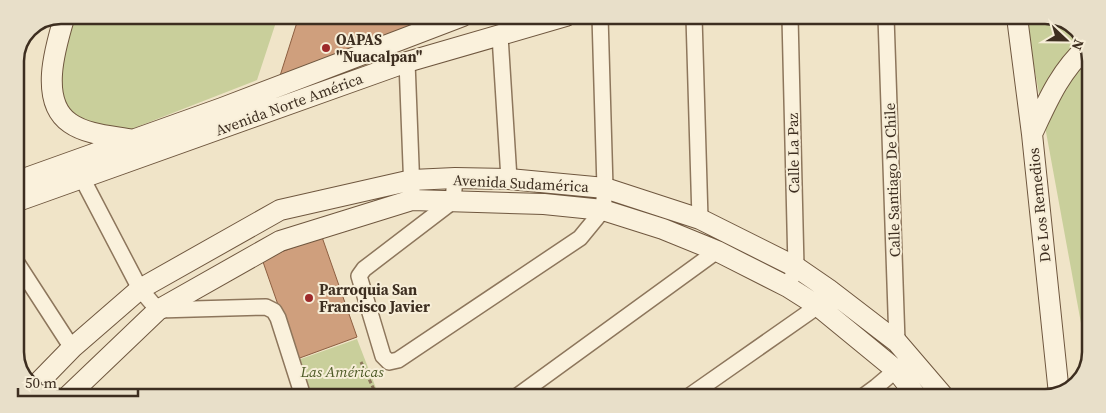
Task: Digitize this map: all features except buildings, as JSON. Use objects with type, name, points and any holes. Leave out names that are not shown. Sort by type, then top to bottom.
[{"type":"street","points":[[62,24],[57,40],[52,77],[53,93],[58,109],[69,123],[82,129],[133,140]]},
{"type":"street","name":"Avenida Norte América","points":[[24,179],[222,108],[442,24]]},
{"type":"street","name":"Avenida Norte América","points":[[24,199],[407,62],[540,24]]},
{"type":"street","points":[[455,178],[453,201],[364,269],[359,276],[383,356],[389,362],[398,360],[580,238],[603,210],[605,188],[600,24]]},
{"type":"street","points":[[694,24],[700,219]]},
{"type":"street","name":"Calle La Paz","points":[[788,287],[796,268],[790,24]]},
{"type":"street","name":"Calle Santiago De Chile","points":[[886,24],[897,342]]},
{"type":"street","name":"De Los Remedios","points":[[1018,24],[1032,134],[1058,386]]},
{"type":"street","points":[[500,36],[509,179]]},
{"type":"street","points":[[1032,134],[1052,91],[1066,68],[1081,53]]},
{"type":"street","points":[[407,62],[412,200]]},
{"type":"street","points":[[82,178],[140,289],[158,310],[266,307],[274,311],[278,318],[301,389]]},
{"type":"street","name":"Avenida Sudamérica","points":[[39,382],[72,348],[140,289],[280,210],[412,180],[455,178],[509,179],[605,188],[700,219],[796,268],[896,370],[911,389]]},
{"type":"street","name":"Avenida Sudamérica","points":[[75,389],[158,310],[280,241],[412,200],[544,204],[603,210],[663,229],[717,251],[788,287],[823,297],[897,342],[937,389]]},
{"type":"street","points":[[527,389],[717,251]]},
{"type":"street","points":[[24,274],[72,348]]},
{"type":"street","points":[[699,389],[823,297]]},
{"type":"street","points":[[873,389],[896,370]]},
{"type":"path","points":[[361,362],[374,389]]},
{"type":"green space","points":[[69,24],[275,24],[257,80],[129,130],[83,123],[65,106],[58,88]]},
{"type":"green space","points":[[1026,24],[1050,24],[1068,31],[1075,38],[1082,58],[1082,329]]},
{"type":"green space","name":"Las Américas","points":[[357,339],[376,389],[309,389],[298,360]]},
{"type":"place","name":"OAPAS \"Nuacalpan\"","points":[[326,48]]},
{"type":"place","name":"Parroquia San Francisco Javier","points":[[309,298]]}]
